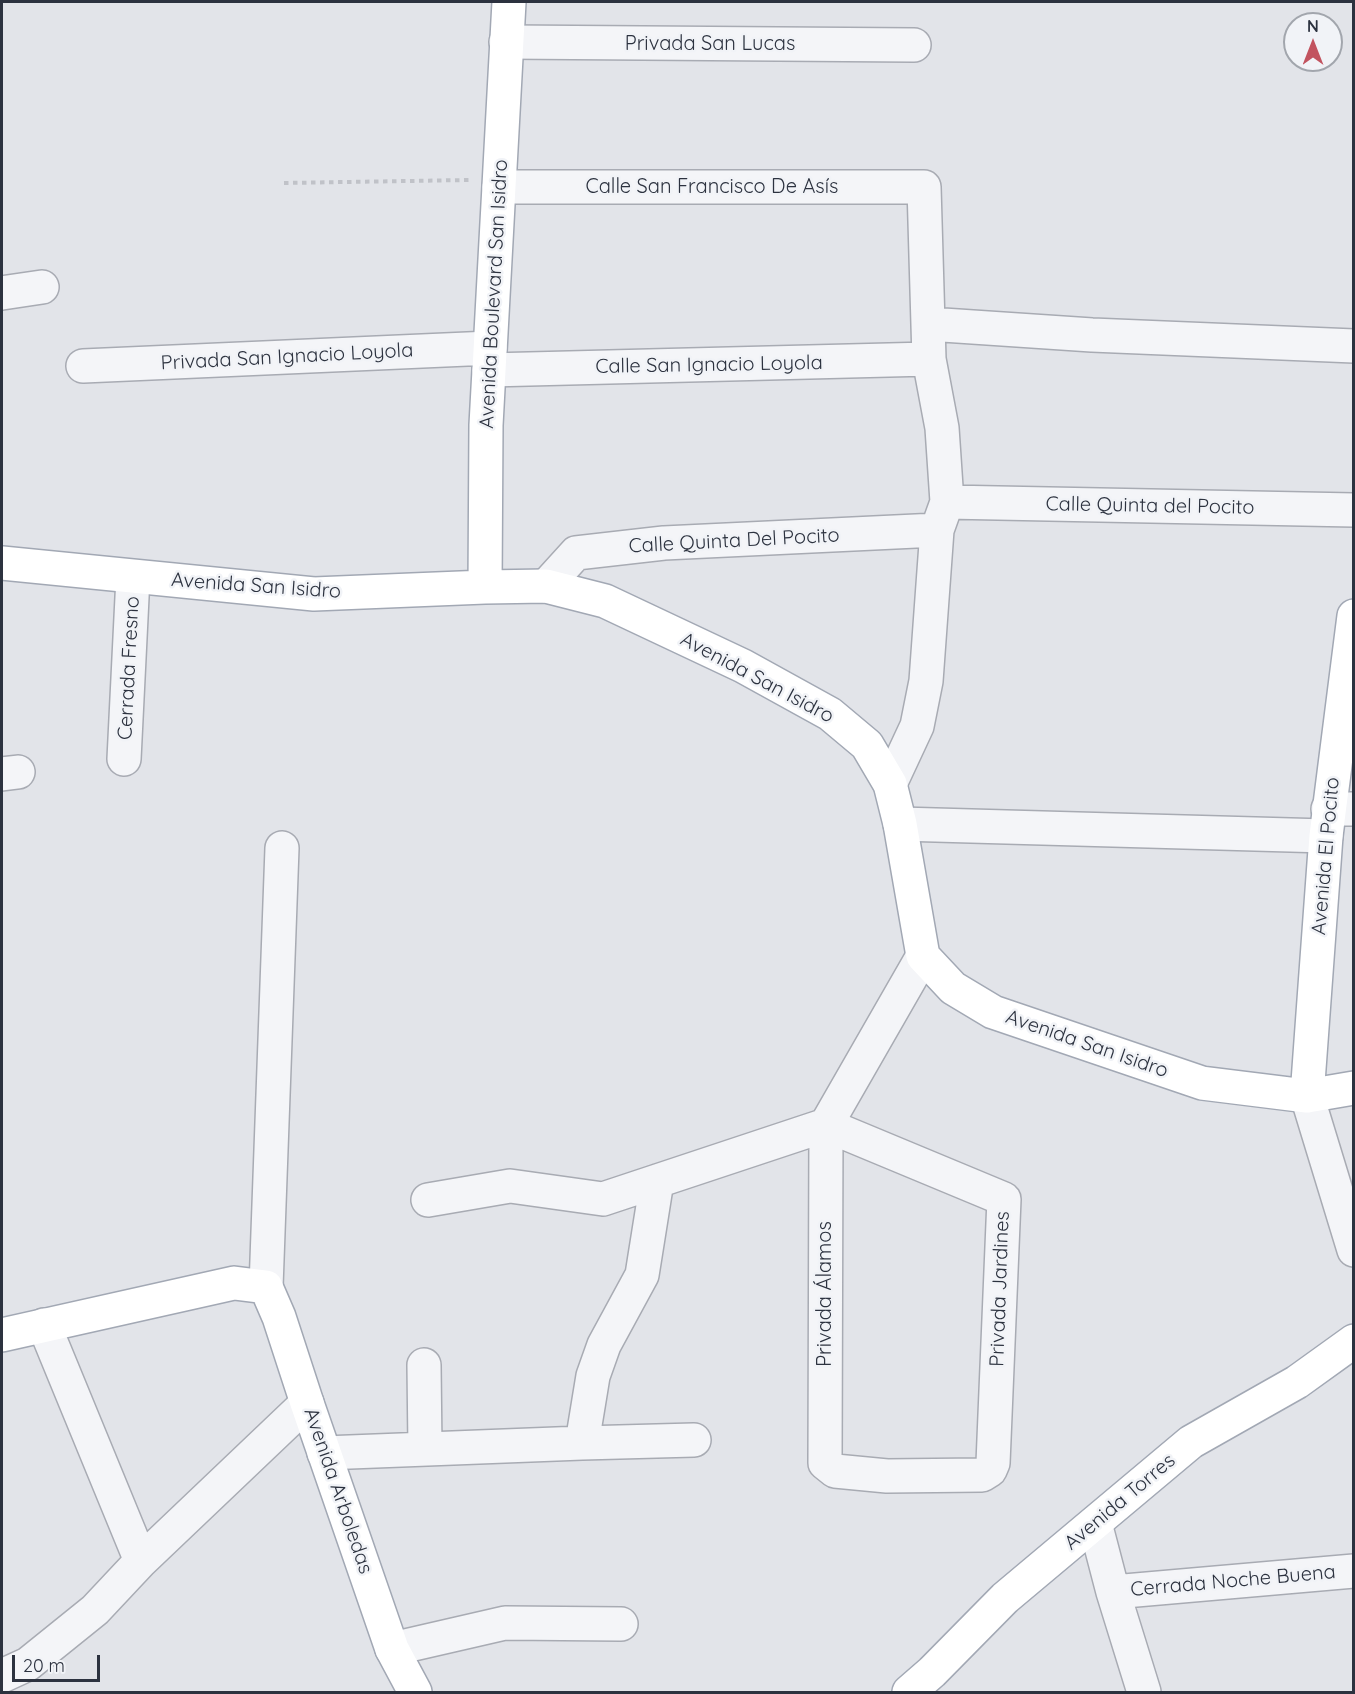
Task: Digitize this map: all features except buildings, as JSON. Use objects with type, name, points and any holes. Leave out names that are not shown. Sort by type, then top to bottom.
[{"type":"main road","name":"Avenida Boulevard San Isidro","points":[[485,587],[486,425],[508,2]]},
{"type":"main road","name":"Avenida San Isidro","points":[[2,563],[314,594],[546,586],[605,600],[743,666],[830,714],[867,745],[890,784],[900,824],[923,956],[953,988],[993,1012],[1202,1083],[1308,1096],[1353,1088]]},
{"type":"main road","name":"Avenida El Pocito","points":[[1308,1096],[1352,637]]},
{"type":"main road","points":[[2,1335],[234,1283],[266,1287]]},
{"type":"main road","name":"Avenida Arboledas","points":[[266,1287],[279,1317],[392,1649],[416,1692]]},
{"type":"main road","name":"Avenida Torres","points":[[909,1692],[932,1672],[1005,1598],[1191,1442],[1297,1382],[1353,1341]]},
{"type":"street","name":"Privada San Lucas","points":[[506,42],[914,45]]},
{"type":"street","name":"Calle San Francisco De Asís","points":[[499,183],[924,187],[928,324]]},
{"type":"street","points":[[2,293],[42,287]]},
{"type":"street","points":[[890,784],[917,726],[924,693],[942,516],[942,428],[929,359],[928,324],[1092,335],[1353,346]]},
{"type":"street","name":"Calle San Ignacio Loyola","points":[[490,359],[929,359]]},
{"type":"street","name":"Privada San Ignacio Loyola","points":[[83,366],[490,359]]},
{"type":"street","name":"Calle Quinta del Pocito","points":[[942,516],[1353,510]]},
{"type":"street","name":"Calle Quinta Del Pocito","points":[[546,586],[576,554],[664,543],[942,516]]},
{"type":"street","name":"Cerrada Fresno","points":[[124,759],[133,576]]},
{"type":"street","points":[[900,824],[1336,818]]},
{"type":"street","points":[[266,1287],[282,848]]},
{"type":"street","points":[[428,1200],[510,1186],[603,1199],[826,1125],[923,956]]},
{"type":"street","points":[[1308,1096],[1353,1250]]},
{"type":"street","name":"Privada Álamos","points":[[826,1125],[825,1462],[836,1471],[887,1476],[982,1475],[990,1470],[993,1462]]},
{"type":"street","name":"Privada Jardines","points":[[826,1125],[1004,1199],[993,1462]]},
{"type":"street","points":[[582,1443],[593,1376],[604,1345],[642,1275],[657,1181]]},
{"type":"street","points":[[45,1325],[141,1561]]},
{"type":"street","points":[[424,1365],[425,1449]]},
{"type":"street","points":[[2,1676],[28,1664],[95,1610],[141,1561],[307,1403]]},
{"type":"street","points":[[324,1453],[694,1440]]},
{"type":"street","points":[[1095,1523],[1113,1592],[1144,1692]]},
{"type":"street","name":"Cerrada Noche Buena","points":[[1113,1592],[1353,1571]]},
{"type":"street","points":[[392,1649],[505,1623],[621,1624]]},
{"type":"path","points":[[284,183],[499,183]]}]
